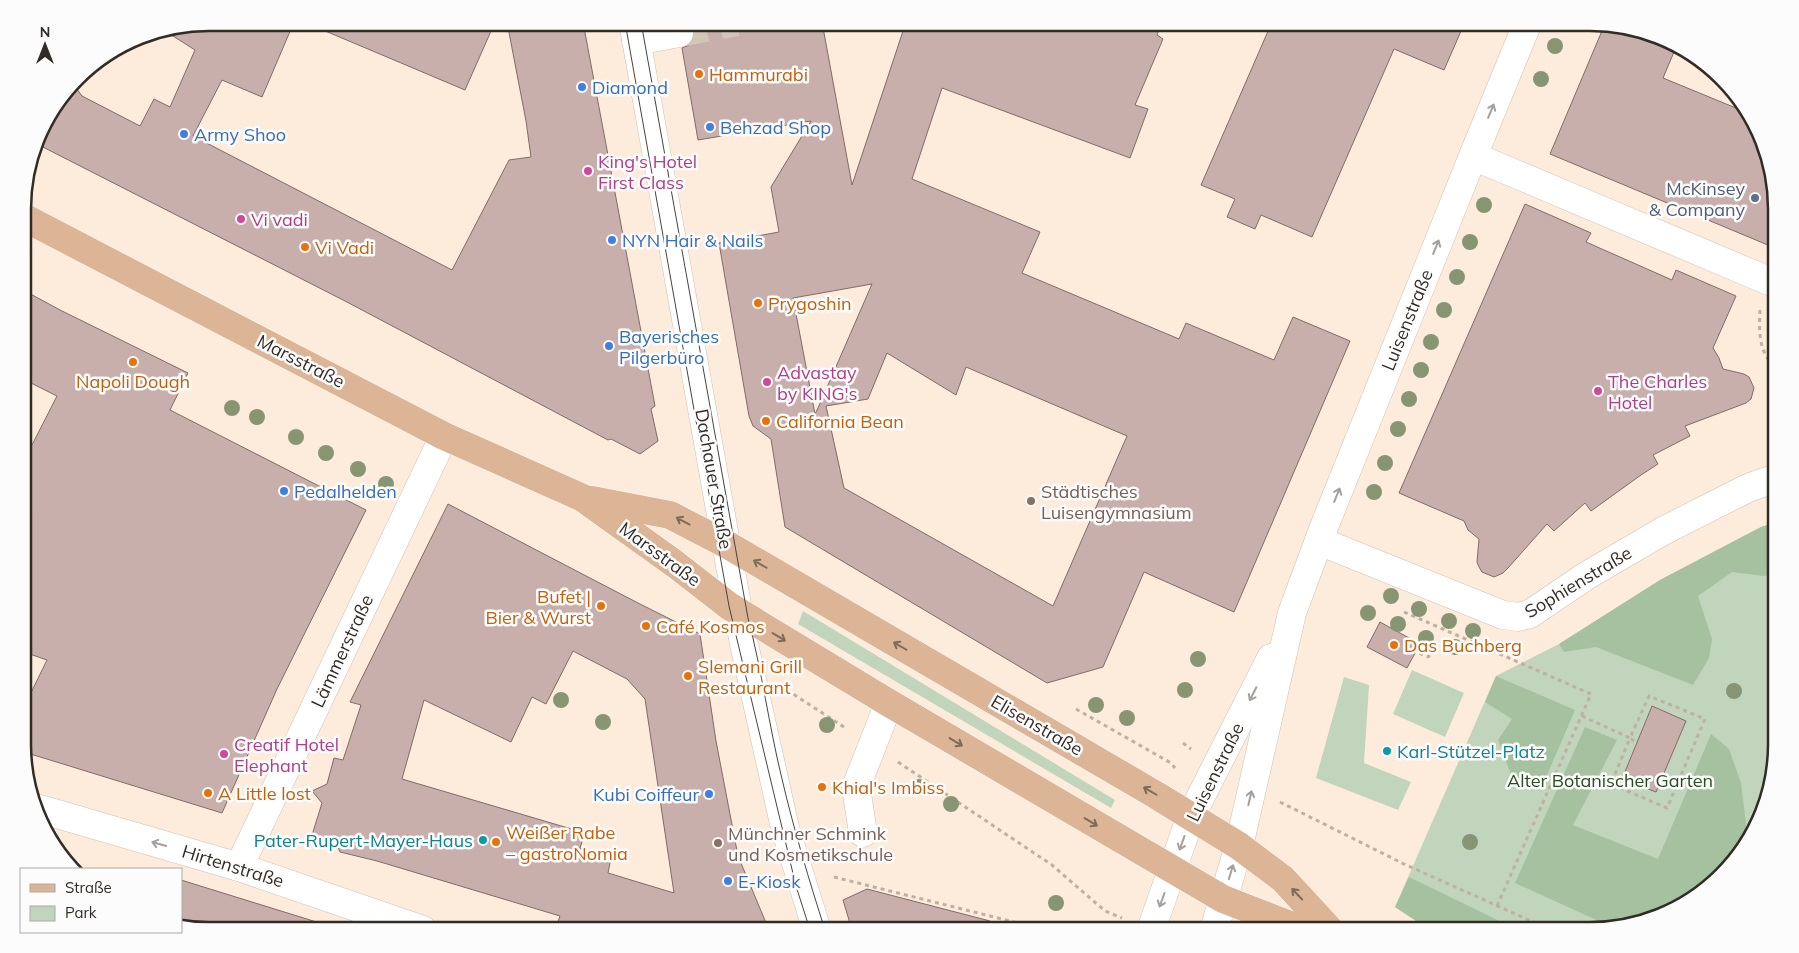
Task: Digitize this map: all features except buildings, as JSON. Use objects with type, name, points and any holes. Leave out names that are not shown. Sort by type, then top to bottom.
[{"type":"main road","name":"Marsstraße","points":[[32,222],[444,436],[583,498],[737,611]]},
{"type":"main road","name":"Marsstraße","points":[[583,498],[670,515],[726,544]]},
{"type":"main road","name":"Elisenstraße","points":[[726,544],[1192,816],[1239,846],[1283,880],[1322,922]]},
{"type":"main road","points":[[737,611],[1172,870],[1223,899],[1282,922]]},
{"type":"street","name":"Luisenstraße","points":[[1154,922],[1192,816],[1290,619],[1319,541],[1472,156],[1524,31]]},
{"type":"street","points":[[634,32],[679,33]]},
{"type":"street","name":"Dachauer Straße","points":[[634,32],[737,611],[785,828],[814,922]]},
{"type":"street","points":[[1472,156],[1768,281]]},
{"type":"street","name":"Lämmerstraße","points":[[239,867],[444,436]]},
{"type":"street","name":"Sophienstraße","points":[[1319,541],[1496,612],[1518,617],[1530,614],[1586,576],[1663,531],[1748,488],[1768,481]]},
{"type":"street","name":"Luisenstraße","points":[[1216,922],[1239,846],[1290,619]]},
{"type":"street","points":[[863,833],[856,787],[889,703]]},
{"type":"street","name":"Hirtenstraße","points":[[44,810],[239,867],[400,922]]},
{"type":"path","points":[[1768,284],[1760,309],[1759,327],[1762,347],[1768,358]]},
{"type":"path","points":[[1400,610],[1591,694],[1497,906]]},
{"type":"path","points":[[1414,650],[1429,656]]},
{"type":"path","points":[[782,686],[1052,865],[1105,911],[1132,922]]},
{"type":"path","points":[[1648,696],[1704,719],[1667,808],[1611,784],[1630,738],[1648,696]]},
{"type":"path","points":[[1582,716],[1638,743]]},
{"type":"path","points":[[1184,743],[1217,767]]},
{"type":"path","points":[[1252,787],[1315,820],[1533,922]]},
{"type":"path","points":[[833,877],[1014,922]]},
{"type":"green space","name":"Alter Botanischer Garten","points":[[1768,525],[1768,744],[1766,767],[1762,790],[1744,833],[1716,870],[1679,898],[1636,916],[1613,920],[1590,922],[1418,922],[1395,907],[1496,676],[1559,644],[1660,580]]},
{"type":"green space","points":[[1768,525],[1768,575],[1732,572],[1698,596],[1712,639],[1709,658],[1693,685],[1596,647],[1564,652],[1559,644],[1660,580]]},
{"type":"green space","points":[[803,611],[1115,800],[1111,808],[798,624]]},
{"type":"green space","points":[[1412,670],[1464,693],[1445,737],[1393,714]]},
{"type":"green space","points":[[1496,676],[1575,710],[1542,787],[1513,780],[1498,740],[1512,719],[1485,702]]},
{"type":"green space","points":[[1344,677],[1369,685],[1364,763],[1411,782],[1398,810],[1316,778]]},
{"type":"green space","points":[[1585,727],[1617,740],[1573,825],[1658,859],[1711,734],[1729,749],[1741,783],[1746,828],[1738,843],[1716,870],[1689,892],[1658,908],[1636,916],[1599,921],[1515,883]]},
{"type":"green space","points":[[1409,877],[1502,922],[1418,922],[1395,907]]},
{"type":"tunnel","points":[[679,33],[690,31]]},
{"type":"tram line","points":[[627,31],[729,606],[796,886],[807,922]]},
{"type":"tram line","points":[[643,31],[748,618],[777,759],[802,855],[823,922]]},
{"type":"place","name":"Hammurabi","points":[[699,74]]},
{"type":"place","name":"Diamond","points":[[582,87]]},
{"type":"place","name":"Behzad Shop","points":[[710,127]]},
{"type":"place","name":"Army Shoo","points":[[184,134]]},
{"type":"place","name":"King's Hotel First Class","points":[[588,171]]},
{"type":"place","name":"McKinsey & Company","points":[[1755,198]]},
{"type":"place","name":"Vi vadi","points":[[241,219]]},
{"type":"place","name":"NYN Hair & Nails","points":[[612,240]]},
{"type":"place","name":"Vi Vadi","points":[[305,247]]},
{"type":"place","name":"Prygoshin","points":[[758,303]]},
{"type":"place","name":"Bayerisches Pilgerbüro","points":[[609,346]]},
{"type":"place","name":"Napoli Dough","points":[[133,362]]},
{"type":"place","name":"Advastay by KING's","points":[[767,382]]},
{"type":"place","name":"The Charles Hotel","points":[[1598,391]]},
{"type":"place","name":"California Bean","points":[[766,421]]},
{"type":"place","name":"Pedalhelden","points":[[284,491]]},
{"type":"place","name":"Städtisches Luisengymnasium","points":[[1031,501]]},
{"type":"place","name":"Bufet | Bier & Wurst","points":[[601,606]]},
{"type":"place","name":"Café Kosmos","points":[[646,626]]},
{"type":"place","name":"Das Buchberg","points":[[1394,645]]},
{"type":"place","name":"Slemani Grill Restaurant","points":[[688,676]]},
{"type":"place","name":"Karl-Stützel-Platz","points":[[1387,751]]},
{"type":"place","name":"Creatif Hotel Elephant","points":[[224,754]]},
{"type":"place","name":"Khial's Imbiss","points":[[822,787]]},
{"type":"place","name":"A Little lost","points":[[208,793]]},
{"type":"place","name":"Kubi Coiffeur","points":[[709,794]]},
{"type":"place","name":"Pater-Rupert-Mayer-Haus","points":[[483,840]]},
{"type":"place","name":"Weißer Rabe – gastroNomia","points":[[496,842]]},
{"type":"place","name":"Münchner Schmink und Kosmetikschule","points":[[718,843]]},
{"type":"place","name":"E-Kiosk","points":[[728,881]]}]
